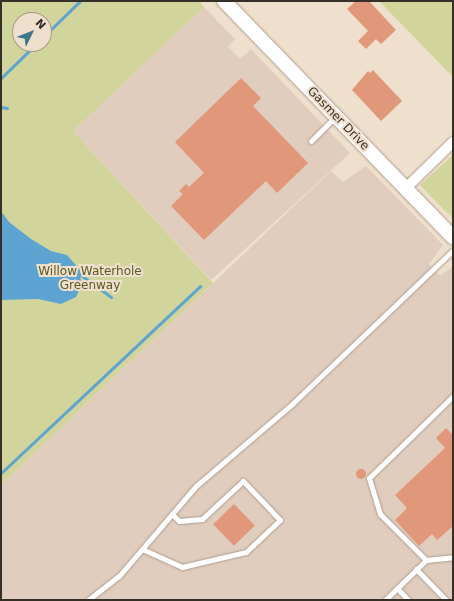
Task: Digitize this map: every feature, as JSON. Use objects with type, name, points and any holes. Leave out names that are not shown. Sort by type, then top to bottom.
[{"type":"street","name":"Gasmer Drive","points":[[224,1],[453,237]]},
{"type":"street","points":[[405,189],[453,142]]},
{"type":"lane","points":[[311,141],[336,116]]},
{"type":"lane","points":[[88,600],[119,576],[196,486],[292,404],[453,250]]},
{"type":"lane","points":[[426,560],[380,514],[369,478],[453,396]]},
{"type":"lane","points":[[142,549],[182,567],[246,552],[280,520],[243,481],[202,519],[179,521],[172,514]]},
{"type":"lane","points":[[384,600],[426,560],[453,557]]},
{"type":"lane","points":[[416,569],[446,600]]},
{"type":"lane","points":[[397,588],[408,600]]},
{"type":"shaded area","points":[[204,7],[235,39],[228,47],[240,59],[251,49],[350,153],[211,280],[73,131]]},
{"type":"shaded area","points":[[366,166],[443,245],[429,264],[440,276],[453,266],[453,600],[1,600],[1,485],[331,171],[343,182]]},
{"type":"green space","name":"Willow Waterhole Greenway","points":[[1,1],[199,1],[204,7],[73,131],[213,283],[1,485]]},
{"type":"green space","points":[[379,1],[453,1],[453,77]]},
{"type":"green space","points":[[453,155],[453,219],[420,185]]},
{"type":"water","points":[[1,211],[9,222],[31,239],[51,251],[67,255],[80,270],[81,286],[76,297],[61,304],[38,299],[1,300]]},
{"type":"building","points":[[356,1],[369,1],[396,30],[381,44],[376,39],[366,49],[358,41],[368,31],[347,9]]},
{"type":"building","points":[[373,70],[402,101],[381,121],[352,90],[368,71],[370,73]]},
{"type":"building","points":[[241,78],[261,98],[253,106],[308,163],[277,193],[266,181],[204,240],[171,206],[183,194],[179,191],[186,184],[189,187],[204,173],[175,142]]},
{"type":"building","points":[[446,428],[453,435],[453,526],[437,540],[432,534],[419,546],[395,520],[407,508],[395,495],[445,448],[436,438]]},
{"type":"building","points":[[359,469],[363,469],[365,470],[365,478],[359,479],[356,476],[356,472]]},
{"type":"building","points":[[234,504],[255,526],[234,546],[213,524]]},
{"type":"waterway","points":[[52,28],[80,1]]},
{"type":"waterway","points":[[1,78],[28,52]]},
{"type":"waterway","points":[[1,107],[7,108]]},
{"type":"waterway","points":[[78,273],[111,297]]},
{"type":"waterway","points":[[1,473],[200,286]]}]
